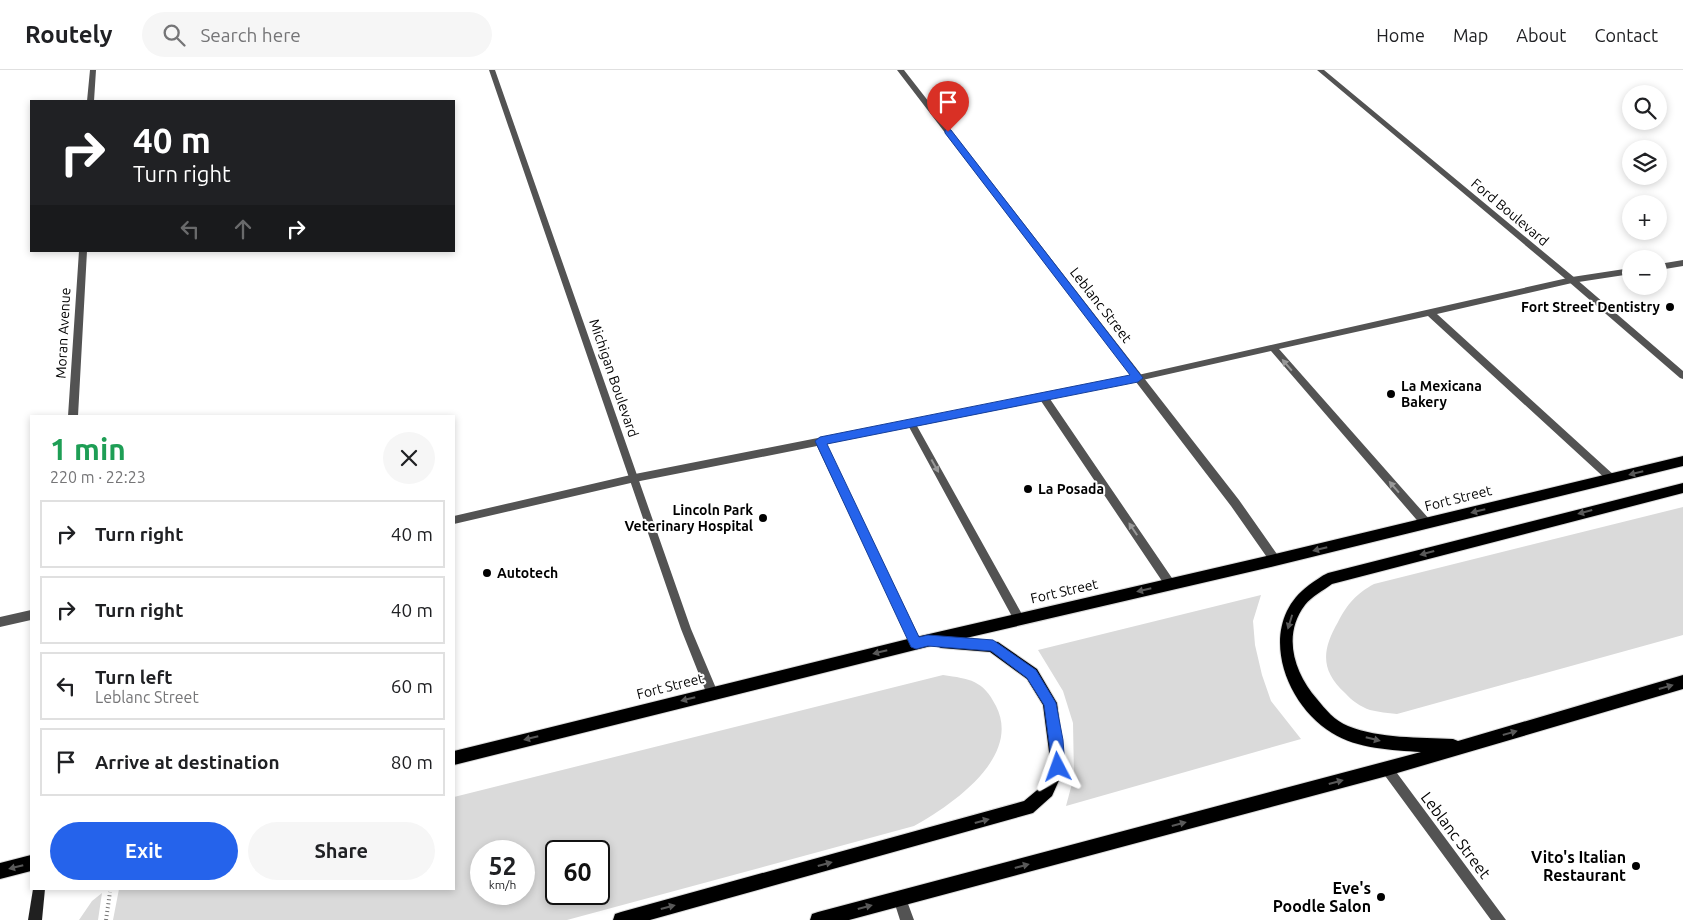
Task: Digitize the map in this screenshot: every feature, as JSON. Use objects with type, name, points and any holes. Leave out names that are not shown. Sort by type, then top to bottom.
[{"type":"main road","name":"Fort Street","points":[[455,758],[922,642],[1274,560],[1683,461]]},
{"type":"main road","points":[[1464,746],[1381,742],[1346,733],[1330,724],[1302,695],[1289,670],[1286,648],[1288,622],[1299,602],[1328,579],[1683,488]]},
{"type":"main road","points":[[622,920],[1028,808],[1047,791],[1058,767],[1056,740],[1050,703],[1032,674],[993,646],[922,642]]},
{"type":"main road","points":[[818,920],[1387,769],[1683,682]]},
{"type":"main road","points":[[0,871],[30,863]]},
{"type":"street","points":[[91,100],[93,70]]},
{"type":"street","name":"Michigan Boulevard","points":[[492,70],[686,629],[712,693]]},
{"type":"street","name":"Leblanc Street","points":[[900,70],[1235,503],[1274,560]]},
{"type":"street","name":"Ford Boulevard","points":[[1320,70],[1572,280],[1683,376]]},
{"type":"street","name":"Moran Avenue","points":[[73,415],[83,252]]},
{"type":"street","points":[[1667,265],[1683,263]]},
{"type":"street","points":[[455,520],[635,478],[1138,378],[1572,280],[1622,272]]},
{"type":"street","points":[[1430,312],[1612,479]]},
{"type":"street","points":[[1272,347],[1426,523]]},
{"type":"street","points":[[1043,397],[1170,584]]},
{"type":"street","points":[[911,423],[1019,619]]},
{"type":"street","points":[[820,441],[922,642]]},
{"type":"street","points":[[0,622],[30,615]]},
{"type":"street","name":"Leblanc Street","points":[[1387,769],[1499,920]]},
{"type":"street","points":[[35,920],[39,890]]},
{"type":"street","points":[[899,898],[907,920]]},
{"type":"path","points":[[106,920],[110,892]]},
{"type":"shaded area","points":[[1683,507],[1683,635],[1397,714],[1370,710],[1353,701],[1331,676],[1326,659],[1333,632],[1345,609],[1362,591],[1374,584]]},
{"type":"shaded area","points":[[1261,595],[1253,621],[1255,645],[1262,675],[1271,701],[1301,739],[1066,806],[1074,776],[1073,723],[1063,691],[1038,650]]},
{"type":"shaded area","points":[[943,675],[975,682],[986,691],[996,706],[1001,725],[1000,743],[992,761],[964,792],[930,817],[914,826],[567,920],[113,920],[119,890],[455,890],[455,797]]},
{"type":"shaded area","points":[[102,893],[98,920],[79,920],[92,901]]},
{"type":"place","name":"Fort Street Dentistry","points":[[1670,307]]},
{"type":"place","name":"La Mexicana Bakery","points":[[1391,394]]},
{"type":"place","name":"La Posada","points":[[1028,489]]},
{"type":"place","name":"Lincoln Park Veterinary Hospital","points":[[763,518]]},
{"type":"place","name":"Autotech","points":[[487,573]]},
{"type":"place","name":"Vito's Italian Restaurant","points":[[1636,866]]},
{"type":"place","name":"Eve's Poodle Salon","points":[[1381,897]]},
{"type":"route","points":[[948,132],[1138,378],[820,441],[916,643],[928,640],[993,646],[1032,674],[1050,703],[1058,767]]}]
